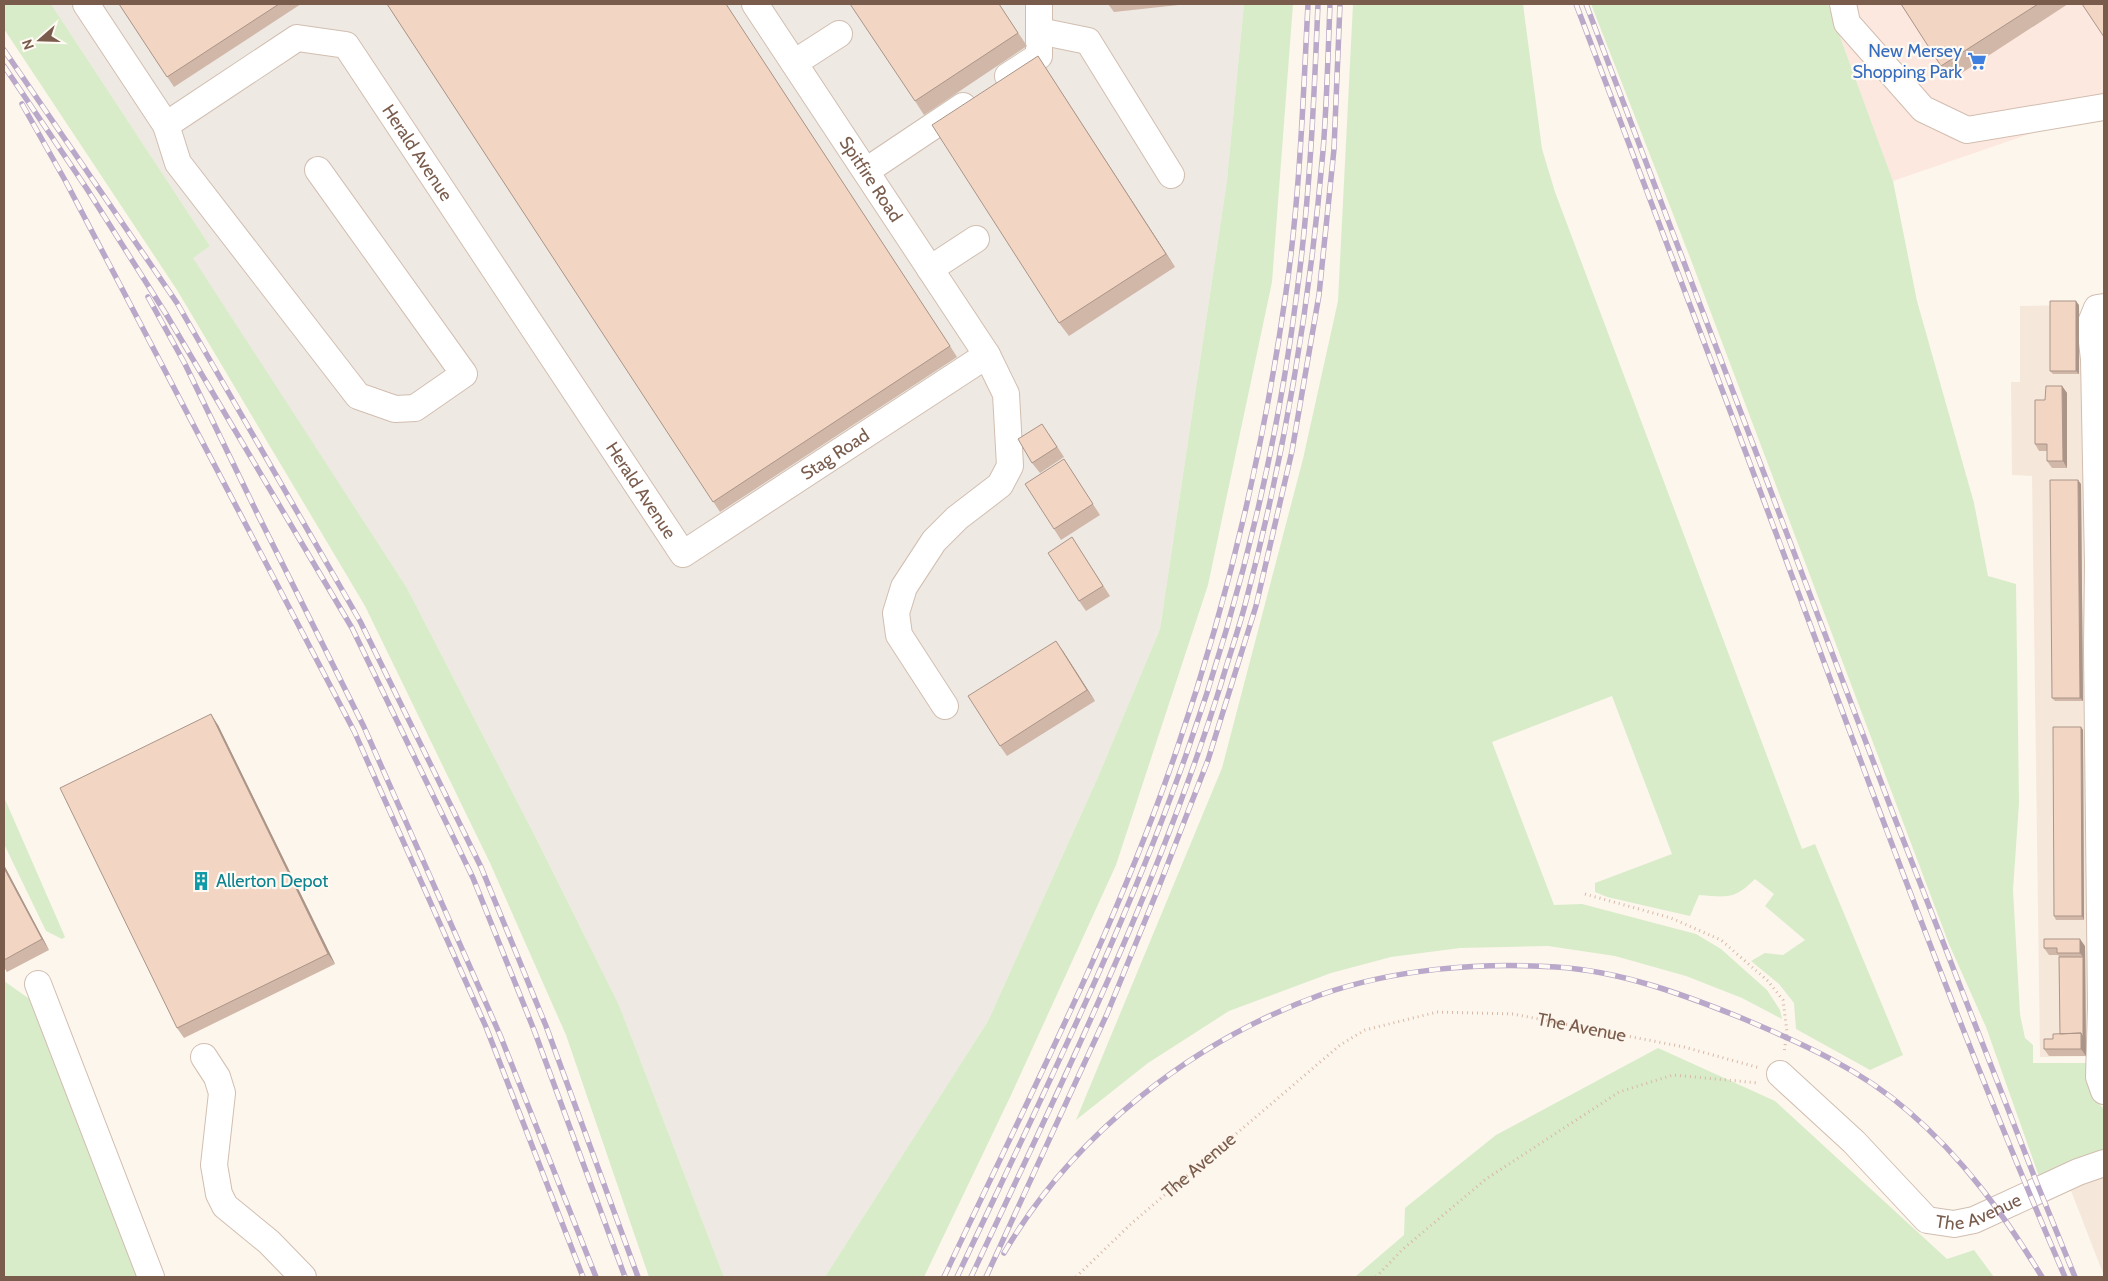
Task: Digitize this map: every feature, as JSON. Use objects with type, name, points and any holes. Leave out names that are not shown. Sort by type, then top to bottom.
[{"type":"street","points":[[86,4],[166,125],[178,163],[358,396],[395,409],[415,408],[464,374],[318,170]]},
{"type":"street","name":"Spitfire Road","points":[[756,4],[987,355],[1006,394],[1010,466],[1000,485],[957,518],[934,541],[904,587],[896,613],[899,635],[945,706]]},
{"type":"street","points":[[866,171],[1039,56],[1039,4]]},
{"type":"street","points":[[1842,4],[1847,23],[1923,109],[1968,130],[2104,106]]},
{"type":"street","points":[[1039,31],[1088,41],[1171,175]]},
{"type":"street","points":[[794,62],[839,34]]},
{"type":"street","name":"Herald Avenue","points":[[166,125],[297,38],[346,45],[683,554]]},
{"type":"street","points":[[930,268],[976,239]]},
{"type":"street","points":[[2101,307],[2090,325],[2094,359],[2101,568],[2102,1007],[2099,1077],[2104,1091]]},
{"type":"street","name":"Stag Road","points":[[683,554],[987,355]]},
{"type":"street","points":[[38,984],[151,1277]]},
{"type":"street","points":[[204,1057],[217,1078],[222,1093],[214,1164],[219,1194],[225,1206],[269,1242],[303,1277]]},
{"type":"street","name":"The Avenue","points":[[1786,1080],[1854,1142],[1927,1220],[1954,1224],[1974,1220],[2078,1172],[2104,1163]]},
{"type":"path","points":[[1376,1277],[1403,1250],[1486,1179],[1619,1092],[1673,1075],[1786,1080],[1786,1020],[1783,1000],[1768,981],[1721,940],[1671,918],[1585,894]]},
{"type":"path","name":"The Avenue","points":[[1076,1277],[1133,1222],[1340,1044],[1366,1030],[1437,1012],[1513,1014],[1684,1047],[1786,1080]]},
{"type":"shaded area","points":[[51,4],[1244,4],[1227,180],[1160,629],[1098,777],[988,1021],[825,1277],[724,1277],[619,1005],[535,836],[407,588],[192,258],[210,246]]},
{"type":"shaded area","name":"New Mersey Shopping Park","points":[[1828,4],[2104,4],[2104,119],[2038,131],[1893,181]]},
{"type":"shaded area","points":[[2079,305],[2081,321],[2104,316],[2104,1056],[2040,1057],[2032,476],[2012,475],[2011,382],[2020,382],[2020,306]]},
{"type":"shaded area","points":[[2104,1177],[2104,1276],[2070,1188]]},
{"type":"green space","points":[[4,4],[51,4],[210,246],[193,258],[407,588],[535,836],[619,1005],[724,1277],[649,1277],[566,1035],[490,863],[365,606],[177,290],[4,29]]},
{"type":"green space","points":[[1244,4],[1293,4],[1272,282],[1208,585],[1116,865],[1012,1093],[924,1277],[825,1277],[988,1021],[1098,777],[1160,629],[1227,180]]},
{"type":"green space","points":[[1353,4],[1523,4],[1542,149],[1555,192],[1802,849],[1815,844],[1903,1055],[1870,1070],[1796,1029],[1794,1003],[1779,984],[1751,961],[1765,953],[1783,955],[1805,940],[1765,906],[1774,894],[1755,879],[1741,891],[1730,896],[1699,895],[1690,916],[1607,897],[1595,892],[1595,883],[1672,854],[1612,696],[1492,742],[1554,905],[1582,904],[1696,934],[1721,949],[1767,990],[1780,1010],[1782,1019],[1742,998],[1686,976],[1615,956],[1548,946],[1460,948],[1391,957],[1331,973],[1229,1011],[1148,1063],[1076,1120],[1222,768],[1303,459],[1338,301]]},
{"type":"green space","points":[[1591,4],[1828,4],[1893,181],[1917,301],[1974,503],[1988,576],[2016,584],[2019,803],[2013,890],[2020,1014],[2025,1038],[2033,1045],[2033,1063],[2086,1063],[2091,1088],[2096,1099],[2104,1109],[2104,1153],[2039,1176],[1986,1027],[1949,944],[1691,260]]},
{"type":"green space","points":[[4,797],[65,937],[62,939],[46,931],[4,844]]},
{"type":"green space","points":[[4,981],[38,1005],[145,1277],[4,1277]]},
{"type":"green space","points":[[1658,1048],[1775,1101],[1947,1259],[1974,1250],[1994,1277],[1355,1277],[1404,1235],[1405,1208],[1496,1135]]},
{"type":"building","points":[[119,4],[279,4],[167,77]]},
{"type":"building","points":[[387,4],[726,4],[950,346],[713,502]]},
{"type":"building","points":[[850,4],[999,4],[1018,33],[915,101]]},
{"type":"building","points":[[1901,4],[2038,4],[1941,66]]},
{"type":"building","points":[[2082,4],[2104,4],[2104,37]]},
{"type":"building","points":[[1038,56],[1166,254],[1059,323],[932,125]]},
{"type":"building","points":[[2050,301],[2076,301],[2076,371],[2050,371]]},
{"type":"building","points":[[2046,386],[2062,386],[2063,461],[2047,461],[2047,444],[2035,444],[2035,400],[2045,400]]},
{"type":"building","points":[[1042,424],[1057,447],[1032,463],[1018,439]]},
{"type":"building","points":[[1064,459],[1093,504],[1054,529],[1025,484]]},
{"type":"building","points":[[2050,480],[2078,480],[2080,698],[2052,698]]},
{"type":"building","points":[[1072,537],[1103,586],[1079,601],[1048,553]]},
{"type":"building","points":[[1056,641],[1087,690],[1000,746],[968,696]]},
{"type":"building","name":"Allerton Depot","points":[[211,714],[328,954],[177,1028],[60,788]]},
{"type":"building","points":[[2053,727],[2081,727],[2082,916],[2054,916]]},
{"type":"building","points":[[4,868],[42,939],[4,960]]},
{"type":"building","points":[[2044,939],[2080,939],[2080,953],[2057,953],[2057,948],[2044,948]]},
{"type":"building","points":[[2059,957],[2083,957],[2083,1037],[2081,1033],[2060,1034]]},
{"type":"building","points":[[2081,1033],[2081,1049],[2044,1049],[2044,1039],[2053,1039],[2053,1034]]},
{"type":"railway","points":[[944,1277],[1068,1016],[1126,884],[1153,817],[1177,749],[1212,637],[1228,580],[1255,466],[1267,408],[1286,292],[1298,184],[1308,4]]},
{"type":"railway","points":[[957,1277],[1078,1019],[1135,888],[1186,755],[1223,641],[1254,526],[1279,409],[1289,351],[1308,184],[1318,4]]},
{"type":"railway","points":[[971,1277],[1073,1058],[1138,911],[1196,760],[1243,611],[1273,490],[1303,321],[1318,208],[1323,151],[1330,4]]},
{"type":"railway","points":[[986,1277],[1107,1014],[1160,884],[1208,760],[1256,606],[1292,451],[1319,295],[1334,149],[1340,4]]},
{"type":"railway","points":[[1576,4],[1961,1025],[2065,1277]]},
{"type":"railway","points":[[1586,4],[1892,811],[2075,1277]]},
{"type":"railway","points":[[4,50],[177,303],[360,621],[481,867],[546,1026],[638,1277]]},
{"type":"railway","points":[[4,66],[87,189],[166,314],[352,628],[473,878],[534,1030],[625,1277]]},
{"type":"railway","points":[[22,104],[66,182],[354,731],[486,1027],[583,1277]]},
{"type":"railway","points":[[148,297],[185,364],[364,727],[500,1035],[596,1277]]},
{"type":"railway","points":[[1004,1253],[1032,1210],[1064,1170],[1100,1132],[1140,1097],[1182,1066],[1226,1039],[1272,1015],[1320,995],[1348,986],[1407,973],[1436,969],[1526,966],[1580,969],[1604,973],[1676,993],[1766,1028],[1851,1070],[1890,1096],[1947,1148],[1998,1210],[2042,1277]]},
{"type":"place","name":"New Mersey Shopping Park","points":[[1977,61]]},
{"type":"place","name":"Allerton Depot","points":[[201,881]]}]
